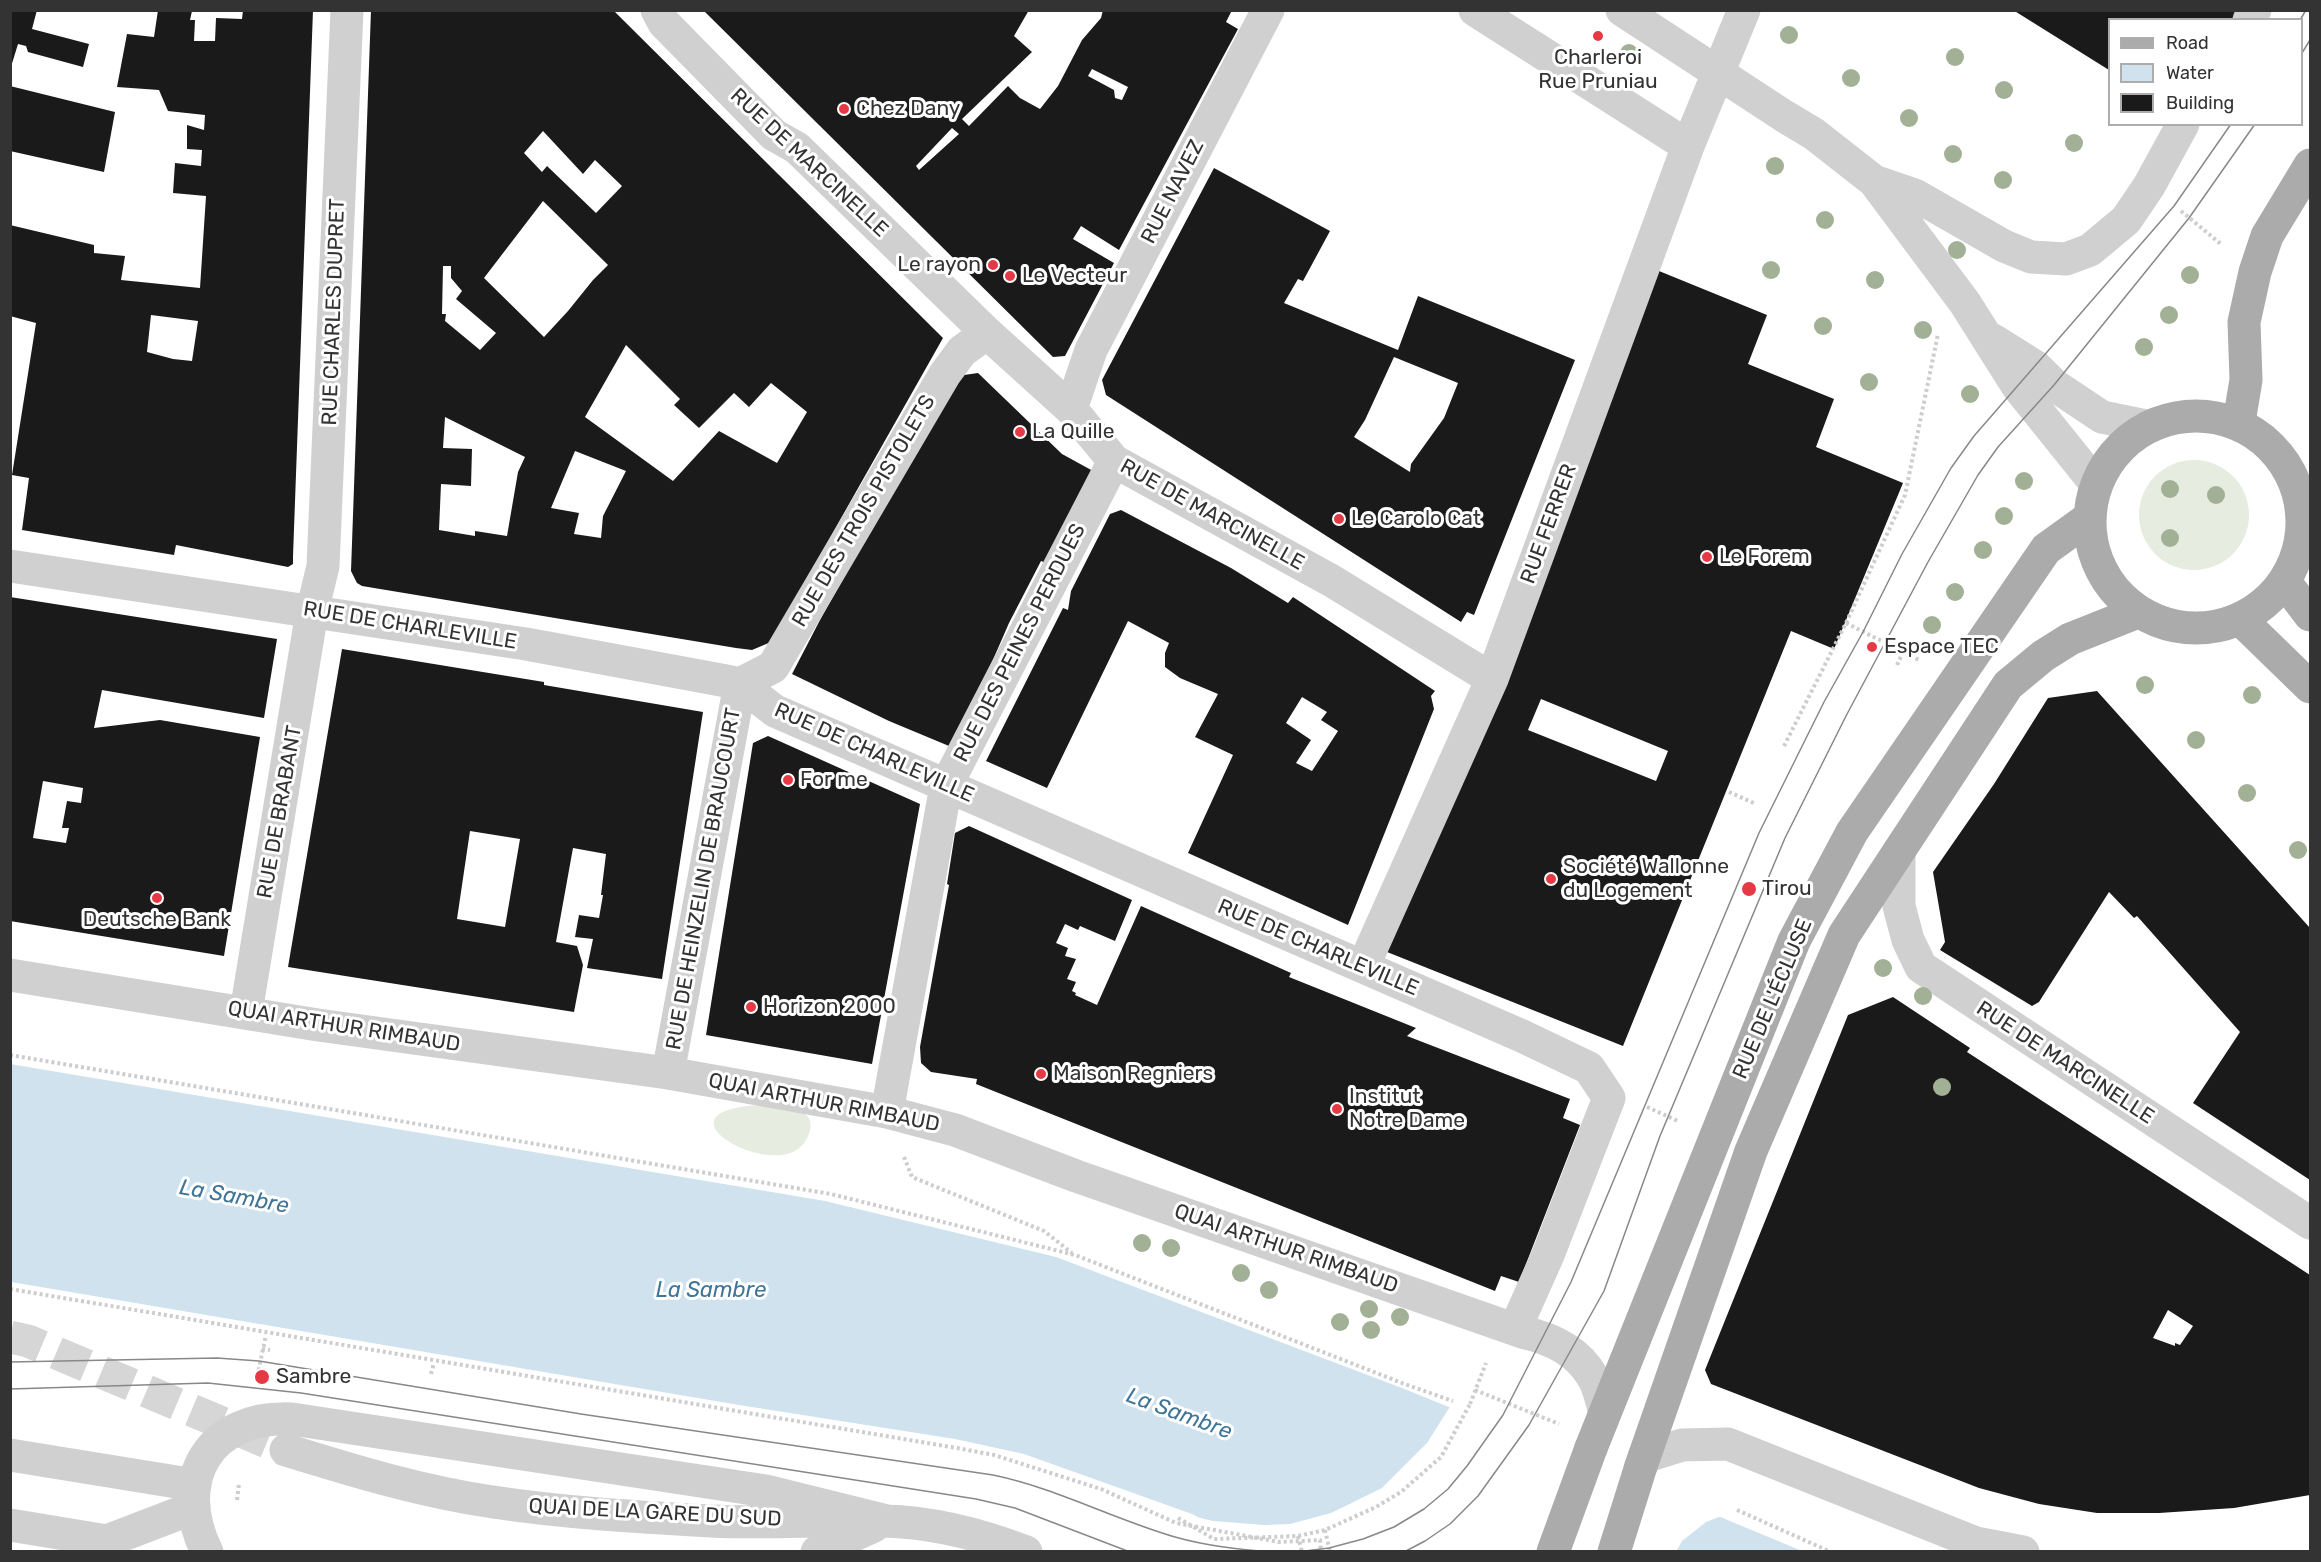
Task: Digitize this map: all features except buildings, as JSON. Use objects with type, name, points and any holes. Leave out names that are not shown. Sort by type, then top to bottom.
[{"type":"main road","points":[[2239,423],[2246,380],[2244,322],[2255,272],[2266,236],[2310,165]]},
{"type":"main road","points":[[2201,414],[2239,423],[2290,468],[2300,491],[2304,516],[2302,543],[2285,582],[2265,603],[2240,619],[2197,629],[2177,627],[2138,612],[2109,583],[2094,552],[2089,518],[2096,484],[2103,469],[2119,447],[2146,426],[2166,419],[2201,414]]},
{"type":"main road","name":"RUE DE L'ÉCLUSE","points":[[1553,1551],[1597,1433],[1794,941],[1852,832],[2046,549],[2089,518]]},
{"type":"main road","points":[[2285,582],[2310,615]]},
{"type":"main road","name":"RUE DE L'ÉCLUSE","points":[[1614,1551],[1671,1376],[1755,1141],[1844,936],[2008,685],[2043,656],[2070,639],[2138,612]]},
{"type":"main road","points":[[2240,619],[2310,687]]},
{"type":"street","name":"RUE CHARLES DUPRET","points":[[312,612],[323,566],[347,10]]},
{"type":"street","name":"RUE DE MARCINELLE","points":[[657,10],[664,23],[774,135],[797,148],[987,333],[1071,409],[1114,461],[1332,581],[1492,679]]},
{"type":"street","name":"RUE NAVEZ","points":[[1071,409],[1091,350],[1268,10]]},
{"type":"street","points":[[1475,10],[1688,146]]},
{"type":"street","points":[[1622,10],[1814,134],[1874,181],[1965,303],[2018,387],[2096,484]]},
{"type":"street","name":"RUE FERRER","points":[[1363,967],[1492,679],[1688,146],[1744,10]]},
{"type":"street","points":[[1874,181],[1915,195],[2004,246],[2031,257],[2066,259],[2091,250],[2126,220],[2149,186],[2182,126]]},
{"type":"street","name":"RUE DES TROIS PISTOLETS","points":[[740,684],[773,668],[945,374],[962,351],[987,333]]},
{"type":"street","points":[[1984,334],[2036,367],[2054,385],[2102,417],[2146,426]]},
{"type":"street","name":"RUE DES PEINES PERDUES","points":[[887,1112],[946,786],[1114,461]]},
{"type":"street","name":"RUE DE CHARLEVILLE","points":[[10,566],[526,644],[740,684],[775,711],[1522,1036],[1589,1068],[1609,1098],[1548,1255],[1515,1329]]},
{"type":"street","name":"RUE DE BRABANT","points":[[246,1012],[312,612]]},
{"type":"street","name":"RUE DE HEINZELIN DE BRAUCOURT","points":[[668,1073],[740,684]]},
{"type":"street","name":"RUE DE MARCINELLE","points":[[1899,851],[1899,906],[1908,940],[1921,967],[2310,1223]]},
{"type":"street","name":"QUAI ARTHUR RIMBAUD","points":[[10,975],[318,1025],[668,1073],[887,1112],[955,1130],[1076,1176],[1515,1329],[1544,1337],[1570,1350],[1593,1376],[1597,1433]]},
{"type":"street","points":[[207,1551],[195,1525],[194,1497],[204,1458],[213,1446],[227,1434],[249,1422],[263,1419],[292,1419],[766,1491],[887,1521]]},
{"type":"street","points":[[1642,1461],[1682,1445],[1728,1444],[1976,1543],[2024,1551]]},
{"type":"street","name":"QUAI DE LA GARE DU SUD","points":[[286,1450],[419,1488],[492,1502],[564,1511],[715,1521],[887,1521],[943,1528],[1026,1551]]},
{"type":"street","points":[[10,1455],[194,1497]]},
{"type":"street","points":[[10,1525],[107,1541],[194,1497]]},
{"type":"street","points":[[817,1551],[887,1521]]},
{"type":"path","points":[[2149,186],[2255,272]]},
{"type":"path","points":[[1784,746],[1846,623],[1905,495],[1937,335],[1965,303]]},
{"type":"path","points":[[1897,665],[1904,652]]},
{"type":"path","points":[[1729,792],[1756,804]]},
{"type":"path","points":[[10,1055],[831,1194],[1075,1255],[1453,1401]]},
{"type":"path","points":[[887,1112],[912,1177],[1044,1231],[1075,1255]]},
{"type":"path","points":[[10,1289],[975,1451],[1101,1489],[1176,1523],[1279,1542],[1320,1540],[1321,1551]]},
{"type":"path","points":[[262,1349],[270,1350]]},
{"type":"path","points":[[431,1374],[434,1363]]},
{"type":"path","points":[[1178,1518],[1214,1539],[1298,1536],[1325,1530],[1376,1507],[1401,1492],[1442,1457],[1470,1404]]},
{"type":"path","points":[[1737,1510],[1832,1551]]},
{"type":"path","points":[[1325,1530],[1330,1551]]},
{"type":"path","points":[[1298,1536],[1302,1551]]},
{"type":"shaded area","points":[[2194,460],[2215,464],[2233,476],[2245,494],[2249,515],[2245,536],[2233,554],[2215,566],[2194,570],[2173,566],[2155,554],[2143,536],[2139,515],[2143,494],[2155,476],[2173,464]]},
{"type":"shaded area","points":[[761,1105],[793,1109],[807,1116],[810,1121],[809,1134],[798,1149],[776,1155],[756,1153],[723,1137],[714,1127],[716,1117],[731,1109]]},
{"type":"water","name":"La Sambre","points":[[10,1064],[825,1201],[1056,1257],[1402,1388],[1802,1551],[1261,1551],[1192,1514],[1024,1454],[955,1439],[739,1405],[11,1282]]},
{"type":"pier","points":[[1451,1405],[1724,1515],[1706,1522],[1682,1541],[1676,1552],[1255,1552],[1179,1513],[1213,1521],[1264,1525],[1290,1524],[1331,1513],[1382,1488],[1427,1443]]},
{"type":"tunnel","points":[[10,1337],[28,1341],[286,1450]]},
{"type":"tram line","points":[[2301,18],[2306,10]]},
{"type":"tram line","points":[[2303,51],[2310,40]]},
{"type":"tram line","points":[[1297,1552],[1329,1548],[1363,1539],[1394,1527],[1424,1509],[1448,1489],[1503,1415],[1571,1282],[1759,833],[1824,702],[1863,632],[1902,554],[1951,468],[1974,436],[2174,206],[2230,126]]},
{"type":"tram line","points":[[1404,1552],[1450,1524],[1478,1496],[1529,1425],[1604,1291],[1660,1136],[1785,838],[1846,716],[1928,562],[1978,475],[1998,447],[2054,385],[2189,218],[2254,126]]},
{"type":"tram line","points":[[10,1362],[217,1358],[259,1361],[581,1414],[993,1475],[1039,1488],[1175,1537],[1224,1547],[1274,1552]]},
{"type":"tram line","points":[[10,1389],[208,1383],[301,1393],[976,1499],[1015,1508],[1130,1552]]},
{"type":"place","name":"Charleroi Rue Pruniau","points":[[1598,36]]},
{"type":"place","name":"Chez Dany","points":[[844,109]]},
{"type":"place","name":"Le rayon","points":[[993,265]]},
{"type":"place","name":"Le Vecteur","points":[[1010,276]]},
{"type":"place","name":"La Quille","points":[[1020,432]]},
{"type":"place","name":"Le Carolo Cat","points":[[1339,519]]},
{"type":"place","name":"Le Forem","points":[[1707,557]]},
{"type":"place","name":"Espace TEC","points":[[1872,647]]},
{"type":"place","name":"For me","points":[[788,780]]},
{"type":"place","name":"Société Wallonne du Logement","points":[[1551,879]]},
{"type":"place","name":"Tirou","points":[[1749,889]]},
{"type":"place","name":"Deutsche Bank","points":[[157,898]]},
{"type":"place","name":"Horizon 2000","points":[[751,1007]]},
{"type":"place","name":"Maison Regniers","points":[[1041,1074]]},
{"type":"place","name":"Institut Notre Dame","points":[[1337,1109]]},
{"type":"place","name":"Sambre","points":[[262,1377]]}]
